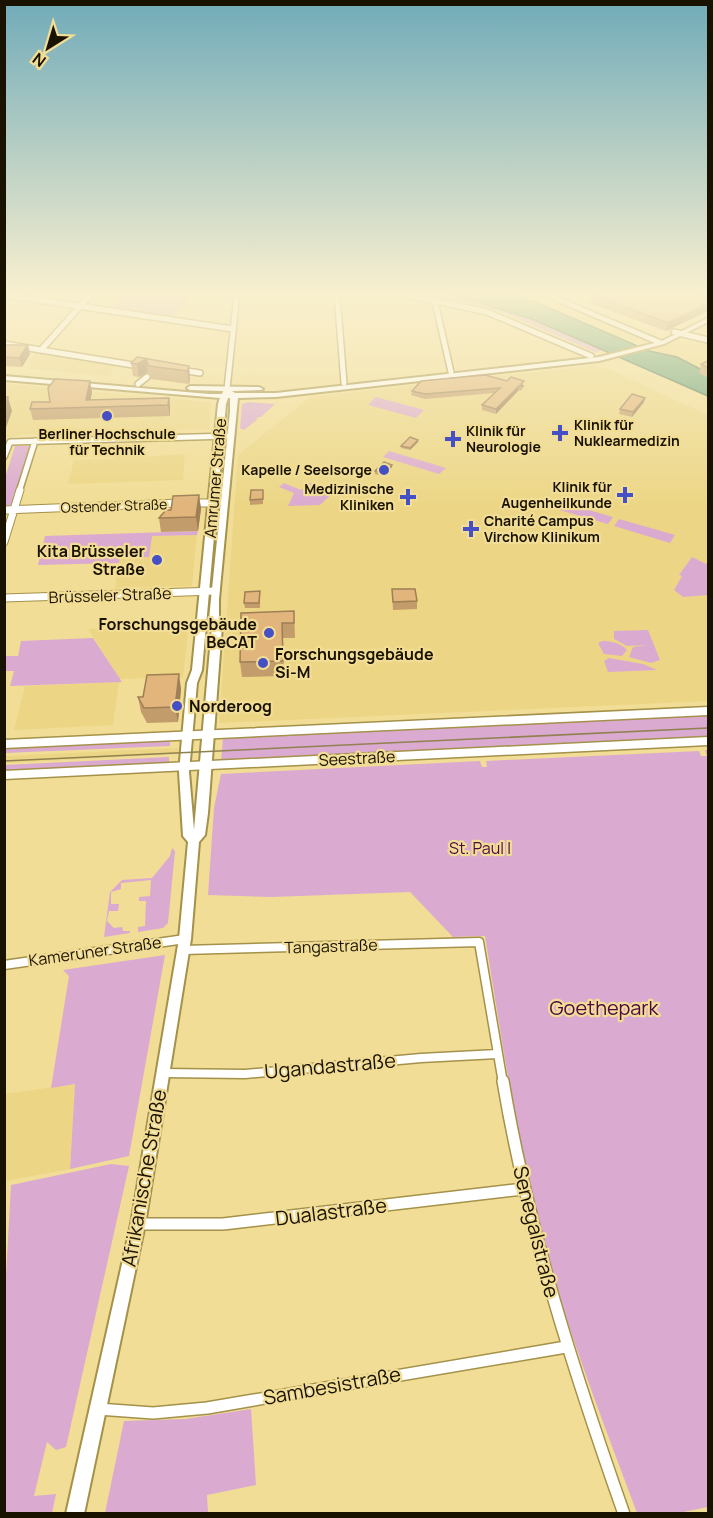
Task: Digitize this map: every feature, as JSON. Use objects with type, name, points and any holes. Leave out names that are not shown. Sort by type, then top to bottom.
[{"type":"main road","points":[[28,377],[225,393],[309,387],[514,365]]},
{"type":"main road","points":[[4,376],[138,384],[225,393],[234,397],[276,395],[551,365]]},
{"type":"main road","name":"Amrumer Straße","points":[[184,766],[192,683],[197,670],[225,393]]},
{"type":"main road","name":"Amrumer Straße","points":[[206,765],[217,626],[214,619],[216,591],[234,397]]},
{"type":"main road","name":"Seestraße","points":[[4,744],[708,711]]},
{"type":"main road","name":"Seestraße","points":[[4,775],[708,741]]},
{"type":"main road","name":"Afrikanische Straße","points":[[75,1514],[138,1224],[184,945],[194,840],[199,835],[206,765]]},
{"type":"main road","name":"Afrikanische Straße","points":[[184,766],[189,836],[194,840]]},
{"type":"main road","points":[[188,802],[203,802]]},
{"type":"street","points":[[134,365],[147,367]]},
{"type":"street","points":[[225,393],[229,365]]},
{"type":"street","points":[[343,365],[344,383]]},
{"type":"street","points":[[449,365],[451,372]]},
{"type":"street","points":[[173,369],[200,373]]},
{"type":"street","points":[[138,384],[150,374]]},
{"type":"street","points":[[4,457],[10,442],[230,436]]},
{"type":"street","points":[[4,542],[34,441]]},
{"type":"street","name":"Ostender Straße","points":[[4,510],[224,503]]},
{"type":"street","name":"Brüsseler Straße","points":[[4,598],[216,591]]},
{"type":"street","name":"Tangastraße","points":[[184,945],[479,942]]},
{"type":"street","name":"Senegalstraße","points":[[479,942],[497,1054],[523,1189],[566,1347],[624,1514]]},
{"type":"street","name":"Kameruner Straße","points":[[4,965],[184,945]]},
{"type":"street","name":"Ugandastraße","points":[[163,1073],[245,1074],[421,1058],[497,1054]]},
{"type":"street","name":"Dualastraße","points":[[138,1224],[223,1224],[523,1189]]},
{"type":"street","name":"Sambesistraße","points":[[98,1409],[153,1413],[207,1408],[566,1347]]},
{"type":"shaded area","points":[[30,365],[116,365],[109,376],[29,369]]},
{"type":"shaded area","points":[[637,365],[692,365],[708,373],[708,396]]},
{"type":"shaded area","points":[[692,365],[708,365],[708,373]]},
{"type":"shaded area","name":"Charité Campus Virchow Klinikum","points":[[591,366],[606,368],[708,415],[708,701],[219,723],[238,455],[310,397]]},
{"type":"shaded area","name":"Berliner Hochschule für Technik","points":[[4,384],[211,402],[209,429],[23,434],[5,439]]},
{"type":"shaded area","points":[[130,443],[128,458],[185,454],[183,480],[68,484],[74,460],[114,459],[117,444]]},
{"type":"shaded area","name":"Kita Brüsseler Straße","points":[[197,535],[192,586],[115,588],[120,558],[152,536]]},
{"type":"shaded area","points":[[189,625],[183,677],[120,679],[88,629]]},
{"type":"shaded area","points":[[119,682],[113,725],[14,730],[25,686]]},
{"type":"shaded area","points":[[178,748],[178,754],[5,763],[5,756]]},
{"type":"shaded area","points":[[75,1084],[70,1169],[5,1181],[4,1094]]},
{"type":"green space","points":[[376,397],[424,410],[416,418],[368,405]]},
{"type":"green space","points":[[249,402],[275,404],[261,417],[255,418],[258,419],[244,430],[240,428],[242,404]]},
{"type":"green space","points":[[15,446],[30,446],[12,505],[5,505],[5,478]]},
{"type":"green space","points":[[389,451],[446,468],[439,474],[383,457]]},
{"type":"green space","points":[[284,483],[301,490],[310,483],[335,491],[320,505],[288,506],[294,493],[279,487]]},
{"type":"green space","points":[[557,501],[613,517],[608,524],[552,508]]},
{"type":"green space","points":[[619,519],[675,535],[670,543],[614,526]]},
{"type":"green space","points":[[198,531],[197,535],[152,536],[149,557],[120,558],[119,563],[38,565],[45,536]]},
{"type":"green space","points":[[692,557],[706,564],[708,562],[708,595],[683,597],[674,590],[682,576],[679,575]]},
{"type":"green space","points":[[648,630],[660,660],[651,663],[629,657],[633,647],[648,645],[627,646],[614,639],[614,631]]},
{"type":"green space","points":[[93,638],[122,682],[10,686],[14,671],[5,671],[5,656],[18,656],[21,641]]},
{"type":"green space","points":[[602,641],[616,643],[627,650],[622,656],[604,654],[598,643]]},
{"type":"green space","points":[[609,658],[643,664],[657,670],[608,672],[604,661]]},
{"type":"green space","points":[[708,715],[708,738],[221,761],[223,738]]},
{"type":"green space","points":[[170,740],[170,746],[5,753],[5,748]]},
{"type":"green space","points":[[705,750],[708,750],[708,1507],[678,1513],[637,1513],[570,1330],[540,1227],[513,1103],[485,936],[453,937],[410,892],[271,897],[208,895],[214,808],[221,774],[480,761],[482,767],[487,767],[486,761],[699,751],[701,756],[707,756]]},
{"type":"green space","points":[[169,757],[169,763],[5,771],[4,765]]},
{"type":"green space","points":[[172,848],[175,851],[168,923],[163,928],[138,932],[138,927],[145,926],[146,901],[139,901],[139,897],[150,896],[151,880],[121,883],[121,889],[111,892],[111,904],[119,904],[118,911],[109,911],[107,921],[114,928],[122,927],[123,931],[130,931],[130,933],[104,937],[110,892],[122,880],[152,878],[170,856]]},
{"type":"green space","points":[[165,955],[129,1156],[70,1169],[75,1084],[51,1088],[69,976],[63,970]]},
{"type":"green space","points":[[111,1164],[129,1166],[66,1447],[56,1450],[47,1442],[34,1496],[56,1494],[52,1513],[5,1513],[4,1312],[11,1185]]},
{"type":"green space","points":[[251,1409],[256,1485],[207,1495],[208,1513],[105,1513],[124,1421],[185,1419]]},
{"type":"building","points":[[149,365],[189,366],[187,371]]},
{"type":"building","points":[[485,375],[507,381],[511,377],[524,381],[521,384],[523,386],[519,386],[496,409],[482,405],[500,388],[425,394],[412,391],[421,381]]},
{"type":"building","points":[[55,379],[90,381],[86,400],[169,398],[168,405],[30,409],[32,402],[50,402],[48,388]]},
{"type":"building","points":[[632,394],[645,398],[633,412],[620,409]]},
{"type":"building","points":[[4,397],[8,397],[4,409]]},
{"type":"building","points":[[410,437],[418,440],[410,448],[401,446]]},
{"type":"building","name":"Kapelle / Seelsorge","points":[[384,462],[392,465],[383,474],[375,471]]},
{"type":"building","points":[[251,490],[263,490],[263,499],[250,500]]},
{"type":"building","points":[[199,495],[196,517],[159,518],[166,510],[171,510],[173,496]]},
{"type":"building","points":[[392,589],[415,589],[417,601],[393,602]]},
{"type":"building","points":[[260,591],[259,603],[244,603],[245,592]]},
{"type":"building","points":[[294,611],[294,623],[282,623],[283,661],[240,662],[241,613]]},
{"type":"building","points":[[179,674],[175,707],[144,708],[138,697],[143,697],[147,675]]},
{"type":"tram line","points":[[4,761],[708,728]]},
{"type":"place","name":"Berliner Hochschule für Technik","points":[[107,416]]},
{"type":"place","name":"Klinik für Nuklearmedizin","points":[[560,433]]},
{"type":"place","name":"Klinik für Neurologie","points":[[453,439]]},
{"type":"place","name":"Kapelle / Seelsorge","points":[[384,470]]},
{"type":"place","name":"Klinik für Augenheilkunde","points":[[625,495]]},
{"type":"place","name":"Medizinische Kliniken","points":[[408,497]]},
{"type":"place","name":"Charité Campus Virchow Klinikum","points":[[471,529]]},
{"type":"place","name":"Kita Brüsseler Straße","points":[[157,560]]},
{"type":"place","name":"Forschungsgebäude BeCAT","points":[[269,633]]},
{"type":"place","name":"Forschungsgebäude Si-M","points":[[263,663]]},
{"type":"place","name":"Norderoog","points":[[177,706]]},
{"type":"park label","name":"St. Paul I","points":[[480,848]]},
{"type":"park label","name":"Goethepark","points":[[604,1008]]}]
